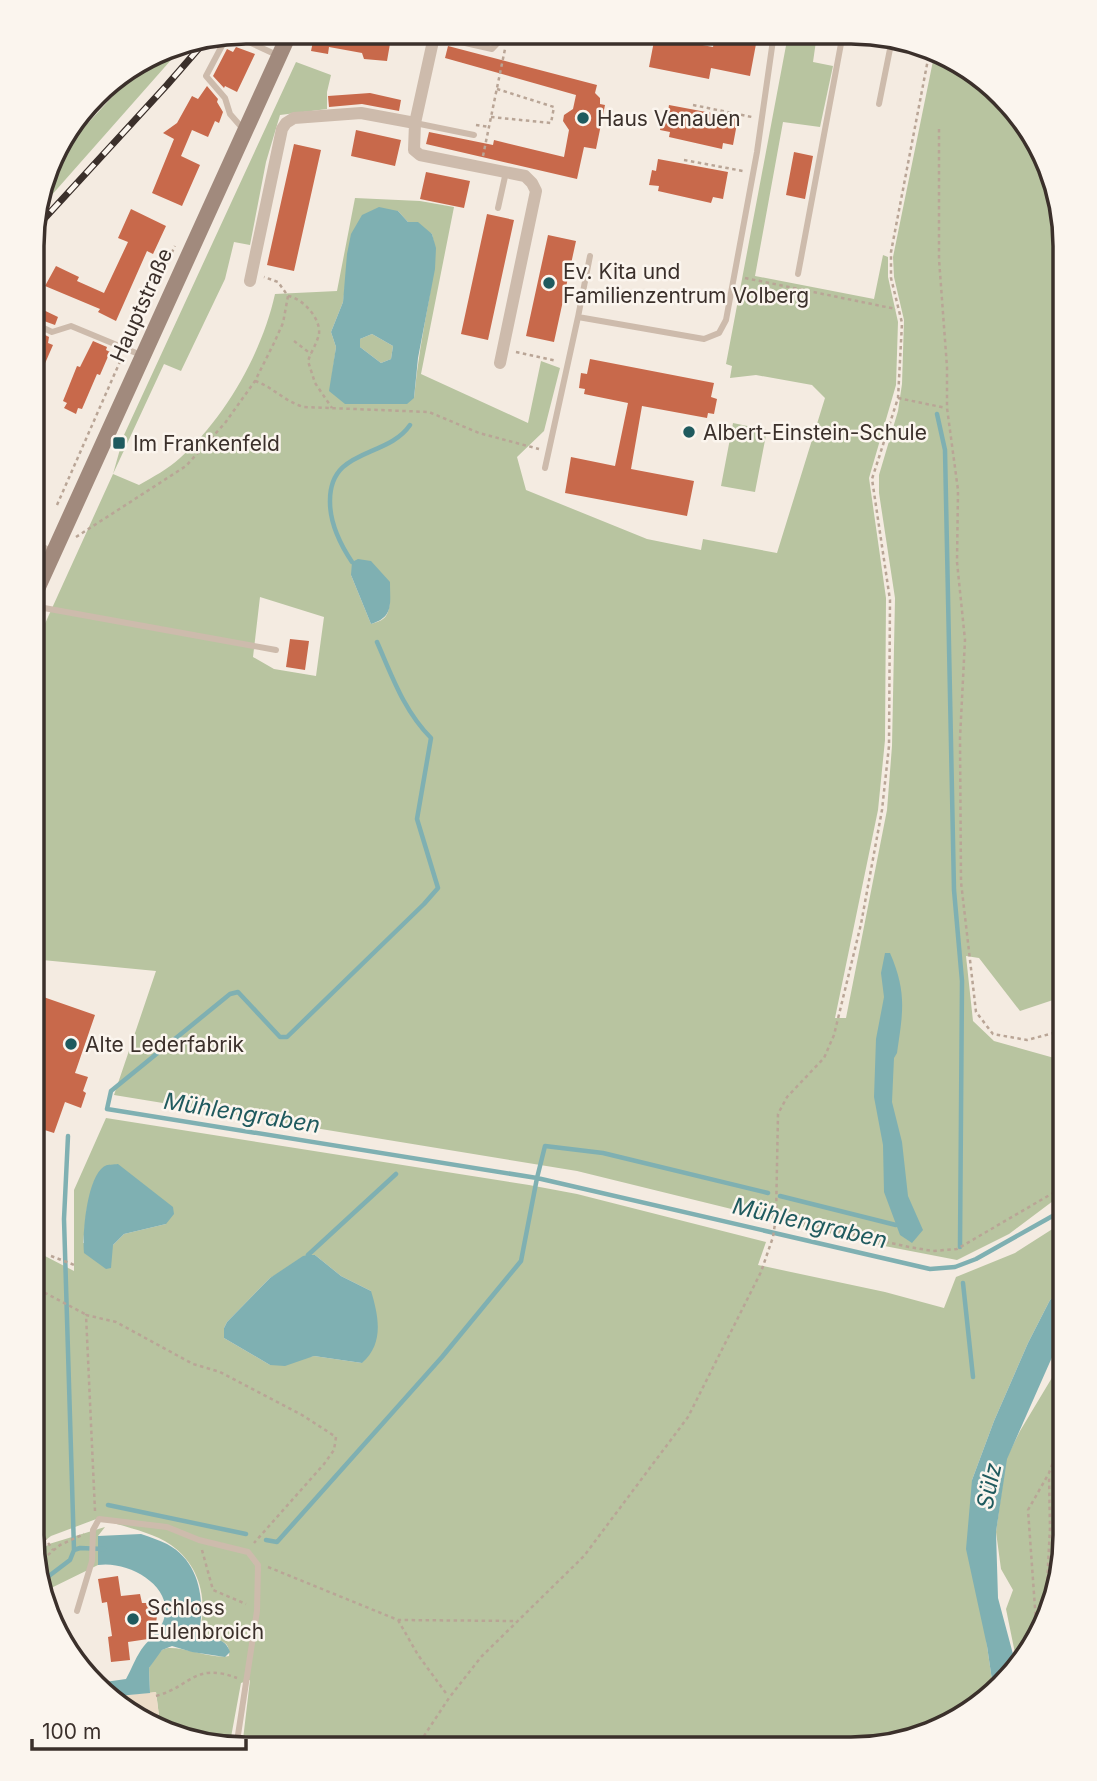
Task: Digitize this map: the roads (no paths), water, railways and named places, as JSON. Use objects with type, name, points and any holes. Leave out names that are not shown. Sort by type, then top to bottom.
[{"type":"main road","name":"Hauptstraße","points":[[44,572],[284,44]]},
{"type":"street","points":[[432,44],[415,124],[414,150],[420,155],[525,176],[536,191],[500,363]]},
{"type":"street","points":[[250,277],[279,142],[286,122],[294,118],[361,113],[415,124]]},
{"type":"street","points":[[44,548],[54,549]]},
{"type":"lane","points":[[255,44],[279,56]]},
{"type":"lane","points":[[470,44],[492,49],[497,44]]},
{"type":"lane","points":[[578,317],[704,339],[719,333],[726,320],[735,276],[754,173],[772,44]]},
{"type":"lane","points":[[798,274],[841,44]]},
{"type":"lane","points":[[222,46],[206,76],[225,98],[230,114],[244,130]]},
{"type":"lane","points":[[879,104],[890,48]]},
{"type":"lane","points":[[415,124],[474,135]]},
{"type":"lane","points":[[498,208],[506,172]]},
{"type":"lane","points":[[545,468],[590,256]]},
{"type":"lane","points":[[44,328],[52,332],[71,326],[141,355]]},
{"type":"lane","points":[[44,608],[276,650]]},
{"type":"lane","points":[[77,1611],[92,1562],[93,1530],[99,1519],[167,1527],[199,1540],[248,1552],[258,1564],[257,1611],[238,1737]]},
{"type":"water","points":[[379,207],[398,211],[408,222],[418,222],[432,234],[436,248],[414,398],[407,404],[345,404],[329,391],[336,347],[331,332],[343,302],[351,234],[362,215]],"holes":[[[372,334],[393,346],[391,359],[381,363],[360,347],[360,339]]]},
{"type":"water","points":[[358,559],[371,561],[390,582],[389,609],[384,618],[371,624],[351,575],[352,562]]},
{"type":"water","points":[[885,953],[890,953],[901,991],[902,1014],[894,1058],[892,1102],[902,1142],[908,1196],[923,1230],[912,1243],[900,1235],[884,1192],[883,1145],[874,1097],[876,1039],[884,997],[881,973]]},
{"type":"water","points":[[118,1164],[173,1207],[174,1214],[166,1224],[124,1234],[113,1245],[111,1268],[106,1269],[84,1253],[85,1219],[90,1191],[100,1170],[107,1165]]},
{"type":"water","points":[[308,1255],[315,1255],[341,1276],[371,1291],[376,1311],[377,1339],[369,1356],[362,1363],[314,1356],[285,1366],[270,1365],[224,1338],[227,1322],[270,1278]]},
{"type":"water","name":"Sülz","points":[[1053,1297],[1053,1355],[1007,1459],[996,1532],[998,1598],[1013,1656],[992,1680],[966,1549],[972,1480],[994,1421]]},
{"type":"water","points":[[141,1534],[167,1544],[178,1552],[187,1561],[198,1585],[201,1611],[198,1637],[203,1641],[223,1642],[230,1652],[225,1657],[172,1646],[162,1650],[149,1668],[150,1693],[123,1696],[107,1682],[126,1679],[141,1650],[162,1624],[164,1599],[158,1589],[137,1572],[124,1567],[98,1565],[98,1536]]},
{"type":"waterway","points":[[937,414],[945,450],[954,890],[962,981],[960,1247]]},
{"type":"waterway","points":[[352,562],[340,541],[332,518],[332,484],[349,462],[388,444],[410,425]]},
{"type":"waterway","points":[[377,642],[406,705],[431,738],[417,819],[438,888],[287,1037],[280,1037],[238,992],[230,994],[111,1091],[107,1109],[537,1178],[545,1146],[603,1153],[768,1193]]},
{"type":"waterway","name":"Mühlengraben","points":[[48,1576],[70,1560],[74,1550],[64,1219],[68,1136]]},
{"type":"waterway","points":[[308,1255],[396,1174]]},
{"type":"waterway","name":"Mühlengraben","points":[[266,1540],[277,1542],[442,1357],[521,1261],[537,1178],[930,1269],[955,1267],[976,1259],[1053,1216]]},
{"type":"waterway","points":[[780,1196],[896,1225]]},
{"type":"waterway","points":[[963,1283],[973,1377]]},
{"type":"waterway","name":"Mühlengraben","points":[[108,1505],[246,1534]]},
{"type":"waterway","name":"Mühlengraben","points":[[74,1550],[104,1549]]},
{"type":"railway","points":[[45,218],[197,50]]},
{"type":"place","name":"Haus Venauen","points":[[583,118]]},
{"type":"place","name":"Ev. Kita und Familienzentrum Volberg","points":[[549,283]]},
{"type":"place","name":"Albert-Einstein-Schule","points":[[689,432]]},
{"type":"place","name":"Im Frankenfeld","points":[[119,443]]},
{"type":"place","name":"Alte Lederfabrik","points":[[71,1044]]},
{"type":"place","name":"Schloss Eulenbroich","points":[[133,1619]]}]
